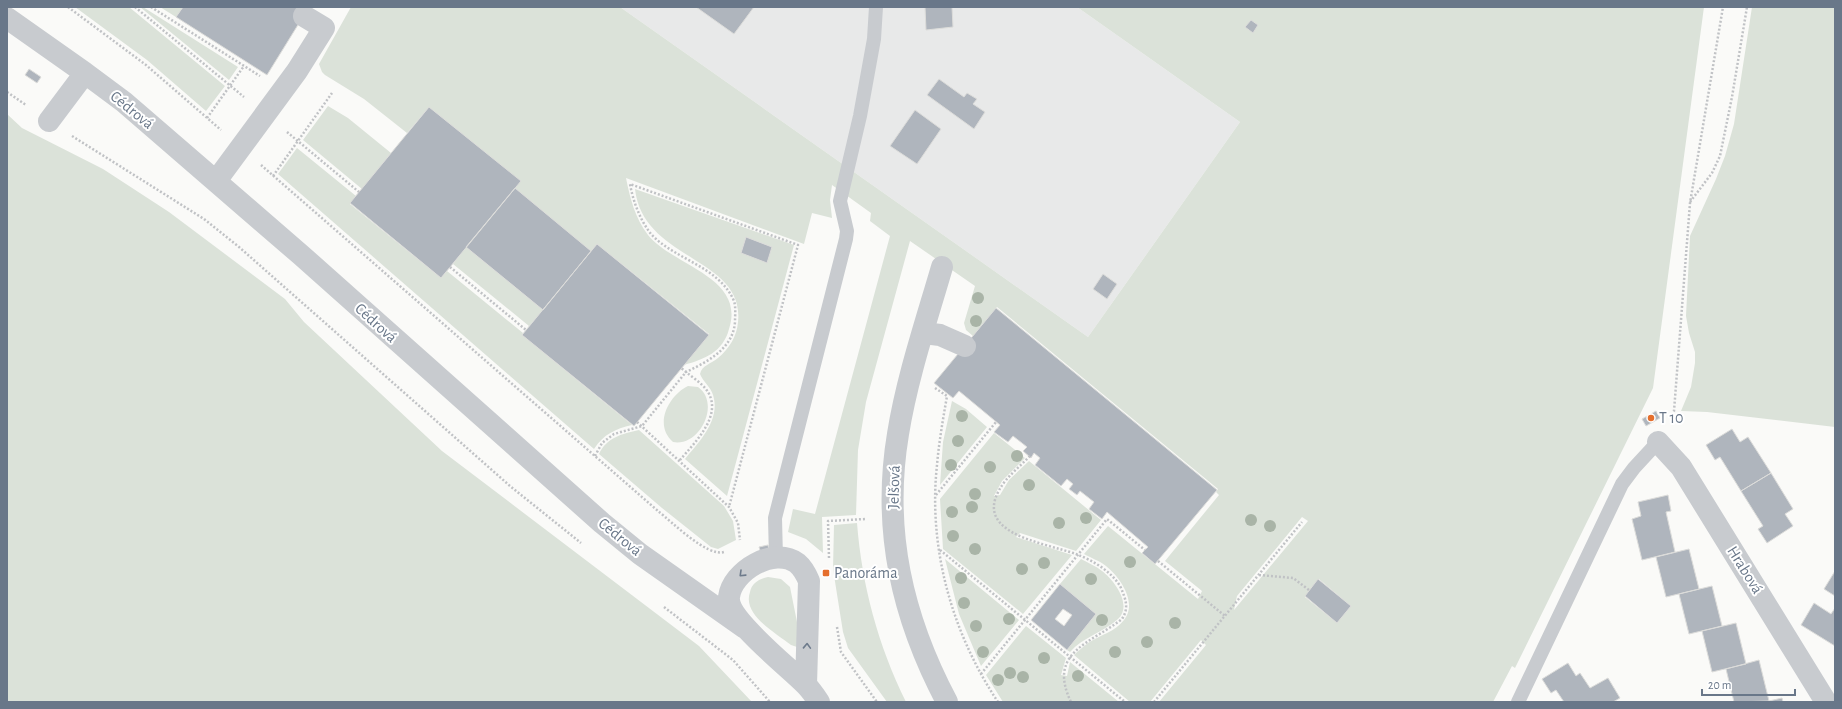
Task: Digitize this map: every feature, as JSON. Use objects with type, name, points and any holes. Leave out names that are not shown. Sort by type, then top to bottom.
[{"type":"street","points":[[216,181],[282,90],[324,28],[304,16]]},
{"type":"street","name":"Cédrová","points":[[7,18],[124,102],[216,181],[602,523],[640,554],[746,628]]},
{"type":"street","points":[[49,121],[85,73]]},
{"type":"street","name":"Jelšová","points":[[942,267],[910,381],[898,434],[894,471],[893,508],[895,548],[907,608],[931,671],[948,702]]},
{"type":"street","points":[[924,333],[940,335],[965,346]]},
{"type":"street","name":"Hrabová","points":[[1658,442],[1681,467],[1826,702]]},
{"type":"street","name":"Cédrová","points":[[776,558],[797,563],[805,571],[809,581],[813,694],[746,628],[731,610],[728,598],[730,591],[739,576],[746,570],[764,560],[776,558]]},
{"type":"lane","points":[[776,558],[774,535],[775,518],[846,239],[847,231],[840,201],[860,116],[874,39],[876,7]]},
{"type":"lane","points":[[1518,702],[1622,484],[1634,468],[1658,442]]},
{"type":"path","points":[[68,7],[146,65],[658,511],[706,549],[716,553],[729,550]]},
{"type":"path","points":[[135,7],[359,192]]},
{"type":"path","points":[[151,7],[282,90]]},
{"type":"path","points":[[1658,442],[1674,411],[1690,203],[1723,7]]},
{"type":"path","points":[[1690,203],[1712,173],[1720,156],[1732,97],[1747,7]]},
{"type":"path","points":[[207,118],[244,66]]},
{"type":"path","points":[[7,92],[49,121],[204,219],[239,247],[510,486],[583,546]]},
{"type":"path","points":[[273,176],[332,93]]},
{"type":"path","points":[[595,456],[602,443],[614,434],[642,426],[686,372],[714,358],[723,349],[734,326],[734,302],[721,282],[665,246],[651,234],[640,217],[632,196],[630,184],[798,245],[729,507]]},
{"type":"path","points":[[450,267],[526,330]]},
{"type":"path","points":[[680,460],[705,429],[711,411],[710,395],[705,388],[681,368]]},
{"type":"path","points":[[910,381],[933,387],[947,396],[936,466],[936,526],[944,578],[955,614],[970,652],[998,702]]},
{"type":"path","points":[[637,422],[680,460],[729,507],[738,523],[740,543],[746,539],[757,536],[774,535]]},
{"type":"path","points":[[936,495],[996,422]]},
{"type":"path","points":[[1030,456],[1006,481],[997,495],[994,504],[996,519],[1001,525],[1018,535],[1078,555],[1104,568],[1119,585],[1127,605],[1126,613],[1122,620],[1111,628],[1086,641],[1070,657],[1063,676],[1067,695],[1071,702]]},
{"type":"path","points":[[829,548],[828,521],[857,519]]},
{"type":"path","points":[[981,674],[1107,519],[1145,550]]},
{"type":"path","points":[[1154,702],[1302,522]]},
{"type":"path","points":[[940,550],[1125,702]]},
{"type":"path","points":[[1158,561],[1225,616]]},
{"type":"path","points":[[1259,575],[1293,578],[1309,590]]},
{"type":"path","points":[[659,603],[733,660],[770,702]]},
{"type":"path","points":[[836,623],[841,652],[877,702]]},
{"type":"shaded area","points":[[75,7],[129,7],[225,86],[206,111],[147,60]]},
{"type":"shaded area","points":[[140,7],[143,7],[238,67],[229,80]]},
{"type":"shaded area","points":[[160,7],[183,7],[176,17]]},
{"type":"shaded area","points":[[351,7],[620,7],[1088,337],[1240,122],[1077,7],[1704,7],[1653,388],[1515,668],[1512,666],[1493,702],[1159,702],[1206,645],[1201,640],[1150,702],[1130,702],[1074,655],[1088,643],[1116,628],[1124,620],[1128,613],[1129,606],[1126,591],[1117,577],[1104,564],[1084,554],[1108,526],[1198,599],[1202,591],[1165,561],[1219,495],[1216,492],[1218,489],[997,307],[973,336],[966,330],[964,323],[975,286],[910,241],[866,402],[858,450],[856,515],[822,517],[823,553],[806,539],[788,532],[793,509],[815,514],[890,236],[870,221],[871,213],[832,185],[830,200],[832,218],[812,213],[804,244],[626,178],[636,215],[648,235],[659,246],[704,274],[717,285],[727,297],[731,311],[729,329],[726,337],[718,349],[706,357],[684,365],[709,334],[597,244],[591,251],[515,188],[520,181],[429,107],[407,133],[364,99],[325,75],[319,64]],"holes":[[[1302,517],[1308,521],[1234,610],[1237,596]],[[1319,579],[1351,606],[1337,623],[1305,597]]]},
{"type":"shaded area","points":[[620,7],[1077,7],[1240,122],[1088,337]]},
{"type":"shaded area","points":[[1752,7],[1835,7],[1835,427],[1707,412],[1681,411],[1691,387],[1695,363],[1695,352],[1689,333],[1686,316],[1690,236],[1716,179],[1725,156],[1734,124]]},
{"type":"shaded area","points":[[328,106],[348,118],[391,153],[362,189],[303,140]]},
{"type":"shaded area","points":[[7,114],[22,128],[103,169],[169,212],[285,299],[304,322],[442,451],[699,646],[752,702],[7,702]]},
{"type":"shaded area","points":[[297,148],[356,196],[350,204],[441,278],[447,271],[523,333],[522,335],[632,425],[620,428],[610,433],[602,439],[594,449],[278,174]]},
{"type":"shaded area","points":[[635,189],[794,245],[727,496],[685,459],[702,438],[714,413],[715,404],[711,389],[700,374],[705,367],[726,351],[732,342],[738,322],[736,301],[726,284],[711,270],[673,246],[655,231],[642,213]],"holes":[[[746,237],[772,247],[767,262],[741,253]]]},
{"type":"shaded area","points":[[466,247],[543,310],[529,326],[453,264]]},
{"type":"shaded area","points":[[688,386],[698,387],[705,394],[708,403],[707,413],[699,431],[692,438],[683,442],[673,442],[667,435],[664,427],[666,411],[675,396]]},
{"type":"shaded area","points":[[952,401],[966,409],[987,427],[940,485],[943,442]]},
{"type":"shaded area","points":[[639,430],[724,506],[733,521],[736,540],[718,549],[711,547],[662,508],[599,454],[606,444],[616,437]]},
{"type":"shaded area","points":[[994,433],[1025,458],[1002,481],[994,496],[1000,495],[1009,480],[1029,461],[1101,520],[1076,551],[1020,533],[1016,537],[1072,555],[1023,614],[943,549],[940,499]]},
{"type":"shaded area","points":[[857,523],[863,570],[873,615],[887,659],[906,702],[887,702],[848,648],[843,632],[833,569],[834,525]]},
{"type":"shaded area","points":[[945,559],[1019,620],[981,666],[959,614]]},
{"type":"shaded area","points":[[1081,559],[1100,569],[1112,580],[1120,593],[1124,607],[1118,619],[1112,624],[1081,642],[1070,652],[1067,650],[1096,614],[1060,584]]},
{"type":"shaded area","points":[[768,577],[781,579],[790,587],[801,642],[797,647],[791,645],[769,629],[756,616],[751,608],[749,600],[752,586],[759,580]]},
{"type":"shaded area","points":[[1026,626],[1066,658],[1061,675],[1067,676],[1070,662],[1119,702],[1003,702],[986,675]]},
{"type":"building","points":[[183,7],[309,7],[267,75],[176,17]]},
{"type":"building","points":[[696,7],[754,7],[734,34]]},
{"type":"building","points":[[925,7],[952,7],[953,27],[926,30]]},
{"type":"building","points":[[1251,20],[1258,25],[1253,33],[1245,27]]},
{"type":"building","points":[[29,69],[41,77],[37,83],[25,75]]},
{"type":"building","points":[[939,79],[964,97],[967,93],[977,99],[973,104],[985,112],[974,129],[927,95]]},
{"type":"building","points":[[429,107],[521,181],[441,278],[350,203]]},
{"type":"building","points":[[915,110],[941,129],[917,164],[890,146]]},
{"type":"building","points":[[515,188],[591,251],[543,310],[466,247]]},
{"type":"building","points":[[746,237],[772,247],[767,263],[741,253]]},
{"type":"building","points":[[597,244],[709,335],[634,426],[522,335]]},
{"type":"building","points":[[1103,274],[1117,284],[1107,299],[1093,289]]},
{"type":"building","points":[[996,308],[1217,490],[1155,564],[1142,553],[1148,547],[1107,512],[1102,519],[1089,509],[1094,502],[1080,491],[1077,495],[1069,489],[1073,484],[1067,479],[1061,486],[1035,465],[1040,458],[1034,453],[1031,458],[1023,451],[1027,447],[1013,436],[1008,442],[994,432],[1000,425],[959,391],[953,398],[934,383]]},
{"type":"building","name":"T 10","points":[[1656,411],[1660,418],[1646,426],[1642,419]]},
{"type":"building","points":[[1732,429],[1740,442],[1748,437],[1771,473],[1741,491],[1720,457],[1715,460],[1706,445]]},
{"type":"building","points":[[1771,473],[1793,509],[1785,514],[1793,526],[1767,543],[1758,529],[1763,526],[1741,491]]},
{"type":"building","points":[[1668,495],[1671,511],[1666,512],[1675,552],[1642,560],[1632,519],[1641,516],[1638,502]]},
{"type":"building","points":[[768,545],[769,550],[761,553],[759,547]]},
{"type":"building","points":[[1689,549],[1699,589],[1666,597],[1656,557]]},
{"type":"building","points":[[1835,571],[1835,596],[1824,589]]},
{"type":"building","points":[[1318,579],[1351,606],[1337,623],[1305,596]]},
{"type":"building","points":[[1060,584],[1096,614],[1067,650],[1031,620]],"holes":[[[1063,609],[1072,615],[1064,626],[1055,619]]]},
{"type":"building","points":[[1712,586],[1722,626],[1689,634],[1679,594]]},
{"type":"building","points":[[1814,603],[1831,614],[1835,608],[1835,646],[1801,625]]},
{"type":"building","points":[[1736,623],[1746,664],[1712,672],[1702,631]]},
{"type":"building","points":[[1759,660],[1769,701],[1734,702],[1726,669]]},
{"type":"building","points":[[1568,663],[1576,676],[1580,673],[1590,688],[1608,678],[1620,698],[1613,702],[1564,702],[1556,690],[1551,693],[1542,679]]},
{"type":"building","points":[[1782,698],[1783,702],[1765,702],[1769,701]]},
{"type":"place","name":"T 10","points":[[1651,418]]},
{"type":"place","name":"Panoráma","points":[[826,573]]}]
